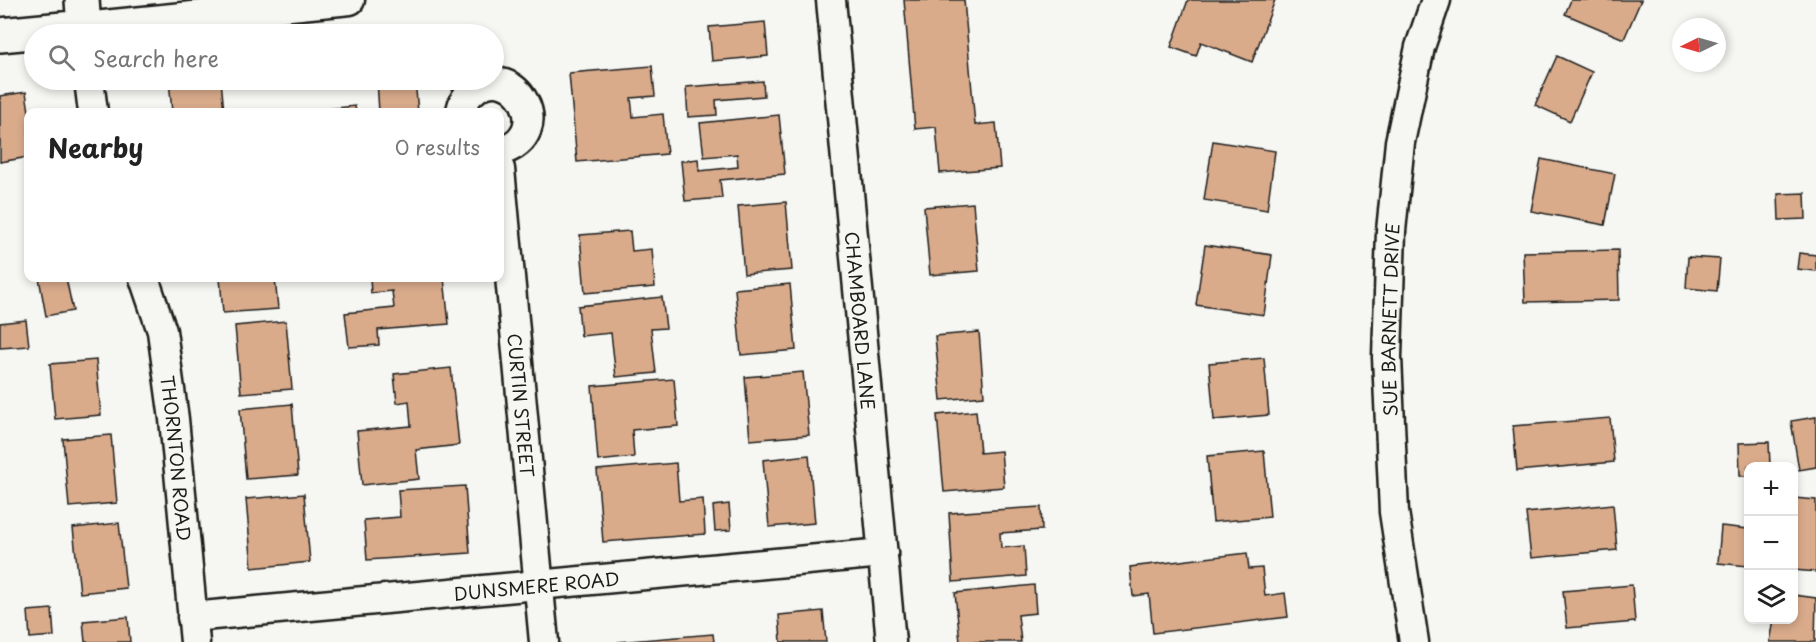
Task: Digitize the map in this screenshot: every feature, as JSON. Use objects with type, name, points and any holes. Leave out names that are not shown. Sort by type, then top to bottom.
[{"type":"street","points":[[62,24],[84,20],[350,0]]},
{"type":"street","name":"CHAMBOARD LANE","points":[[831,0],[891,642]]},
{"type":"street","name":"SUE BARNETT DRIVE","points":[[1414,642],[1394,512],[1387,357],[1390,242],[1400,142],[1420,47],[1436,0]]},
{"type":"street","points":[[0,35],[24,31]]},
{"type":"street","points":[[504,84],[517,91],[525,101],[529,114],[528,127],[521,139],[511,148],[504,150]]},
{"type":"street","points":[[90,90],[92,108]]},
{"type":"street","points":[[462,108],[468,95],[474,90]]},
{"type":"street","name":"CURTIN STREET","points":[[504,212],[544,642]]},
{"type":"street","name":"THORNTON ROAD","points":[[145,282],[162,331],[174,419],[193,629]]},
{"type":"street","name":"DUNSMERE ROAD","points":[[193,629],[538,585],[883,553]]},
{"type":"building","points":[[904,0],[964,0],[975,125],[996,123],[1000,168],[940,173],[936,127],[915,129]]},
{"type":"building","points":[[1188,0],[1275,0],[1252,62],[1201,42],[1196,56],[1171,47]]},
{"type":"building","points":[[1571,0],[1641,0],[1624,39],[1565,14]]},
{"type":"building","points":[[765,22],[768,56],[712,61],[709,27]]},
{"type":"building","points":[[1557,56],[1592,72],[1570,121],[1535,105]]},
{"type":"building","points":[[652,66],[655,96],[631,98],[633,117],[663,114],[667,154],[577,162],[569,73]]},
{"type":"building","points":[[763,81],[764,96],[716,100],[717,115],[688,117],[686,87]]},
{"type":"building","points":[[170,90],[222,90],[224,108],[172,108]]},
{"type":"building","points":[[378,90],[416,90],[418,108],[379,108]]},
{"type":"building","points":[[26,92],[28,108],[24,108],[24,158],[0,162],[0,96]]},
{"type":"building","points":[[779,115],[785,174],[720,180],[722,198],[685,201],[681,161],[698,159],[699,171],[738,167],[737,154],[704,157],[700,123]]},
{"type":"building","points":[[1213,141],[1275,151],[1267,210],[1204,200]]},
{"type":"building","points":[[1541,159],[1615,174],[1605,225],[1531,211]]},
{"type":"building","points":[[1805,193],[1806,219],[1779,220],[1778,194]]},
{"type":"building","points":[[786,202],[792,270],[744,274],[738,206]]},
{"type":"building","points":[[973,203],[979,271],[930,275],[924,207]]},
{"type":"building","points":[[630,231],[632,251],[652,249],[655,287],[585,293],[580,235]]},
{"type":"building","points":[[1205,245],[1272,255],[1264,315],[1196,305]]},
{"type":"building","points":[[1618,250],[1619,300],[1525,302],[1523,252]]},
{"type":"building","points":[[1799,253],[1816,255],[1816,271],[1797,269]]},
{"type":"building","points":[[1688,257],[1720,259],[1717,291],[1686,288]]},
{"type":"building","points":[[40,282],[67,282],[73,311],[46,316]]},
{"type":"building","points":[[220,282],[275,282],[278,309],[223,313]]},
{"type":"building","points":[[370,282],[444,282],[449,324],[378,330],[379,345],[349,347],[345,313],[394,308],[392,291],[371,293]]},
{"type":"building","points":[[790,284],[796,350],[741,355],[735,289]]},
{"type":"building","points":[[662,297],[666,328],[651,329],[656,373],[616,377],[611,333],[581,336],[578,306]]},
{"type":"building","points":[[26,320],[29,346],[0,348],[0,323]]},
{"type":"building","points":[[286,321],[292,389],[241,393],[235,326]]},
{"type":"building","points":[[979,332],[984,396],[941,400],[935,336]]},
{"type":"building","points":[[1264,358],[1269,415],[1214,420],[1209,363]]},
{"type":"building","points":[[96,360],[101,415],[55,419],[50,364]]},
{"type":"building","points":[[451,368],[459,445],[416,450],[419,479],[362,485],[357,431],[411,426],[409,401],[397,403],[394,374]]},
{"type":"building","points":[[803,372],[809,435],[750,440],[745,377]]},
{"type":"building","points":[[674,379],[678,426],[632,430],[634,457],[598,461],[592,386]]},
{"type":"building","points":[[292,404],[298,475],[246,479],[240,409]]},
{"type":"building","points":[[976,411],[980,453],[1001,451],[1004,487],[944,492],[937,415]]},
{"type":"building","points":[[1816,417],[1816,467],[1799,470],[1791,421]]},
{"type":"building","points":[[1610,418],[1614,462],[1517,471],[1513,426]]},
{"type":"building","points":[[111,435],[117,503],[69,507],[63,439]]},
{"type":"building","points":[[1769,442],[1770,462],[1744,462],[1744,476],[1740,476],[1739,443]]},
{"type":"building","points":[[1264,451],[1270,517],[1213,522],[1207,456]]},
{"type":"building","points":[[809,455],[815,523],[769,527],[763,460]]},
{"type":"building","points":[[676,463],[679,501],[703,499],[705,534],[603,542],[597,470]]},
{"type":"building","points":[[465,486],[470,553],[367,560],[364,520],[400,517],[398,490]]},
{"type":"building","points":[[304,494],[310,562],[252,568],[246,499]]},
{"type":"building","points":[[1798,498],[1816,500],[1816,572],[1798,570]]},
{"type":"building","points":[[729,504],[731,530],[715,531],[713,506]]},
{"type":"building","points":[[1613,504],[1617,550],[1531,558],[1526,513]]},
{"type":"building","points":[[1041,507],[1042,530],[1000,533],[1001,548],[1024,546],[1026,576],[953,582],[949,513]]},
{"type":"building","points":[[119,523],[126,588],[80,593],[73,528]]},
{"type":"building","points":[[1721,526],[1744,529],[1744,566],[1718,563]]},
{"type":"building","points":[[1247,553],[1249,569],[1262,568],[1265,596],[1285,593],[1288,617],[1153,633],[1149,594],[1133,596],[1130,567]]},
{"type":"building","points":[[1034,585],[1036,613],[1018,615],[1021,642],[960,642],[955,593]]},
{"type":"building","points":[[1632,585],[1635,622],[1567,628],[1563,591]]},
{"type":"building","points":[[1798,596],[1816,598],[1815,642],[1770,642],[1773,624],[1798,624]]},
{"type":"building","points":[[52,609],[54,636],[30,638],[28,611]]},
{"type":"building","points":[[823,611],[826,642],[781,642],[779,615]]},
{"type":"building","points":[[128,617],[130,642],[85,642],[83,621]]},
{"type":"building","points":[[713,634],[714,642],[617,642]]}]
